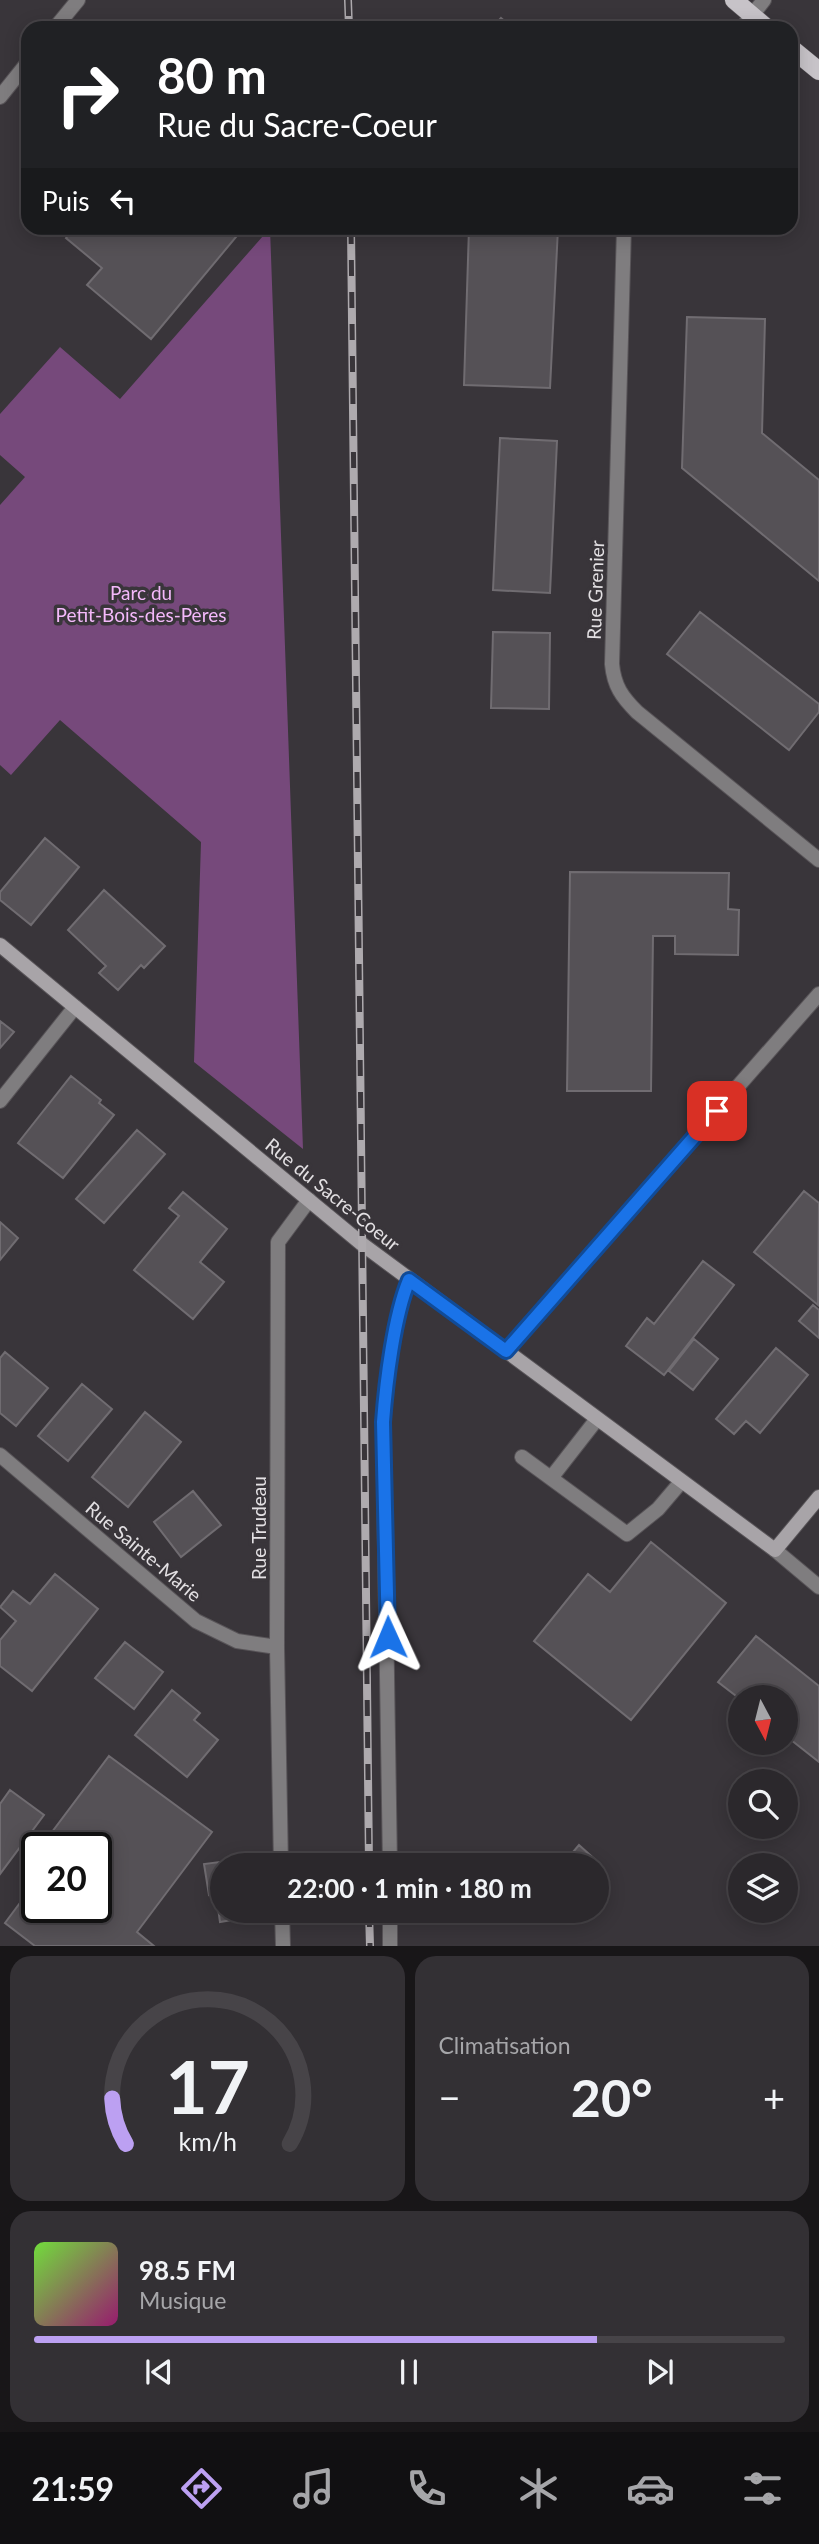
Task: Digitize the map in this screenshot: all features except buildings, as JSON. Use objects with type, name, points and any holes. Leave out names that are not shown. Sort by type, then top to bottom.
[{"type":"main road","points":[[734,0],[747,21]]},
{"type":"main road","points":[[798,54],[819,71]]},
{"type":"street","points":[[61,21],[78,0]]},
{"type":"street","points":[[747,21],[764,0]]},
{"type":"street","points":[[0,97],[21,71]]},
{"type":"street","name":"Rue Grenier","points":[[624,235],[612,664],[614,681],[621,695],[637,712],[819,860]]},
{"type":"street","name":"Rue du Sacre-Coeur","points":[[0,945],[409,1280],[775,1550],[819,1587]]},
{"type":"street","points":[[506,1351],[819,994]]},
{"type":"street","points":[[0,1101],[75,1007]]},
{"type":"street","name":"Rue Trudeau","points":[[281,1853],[277,1647],[278,1242],[309,1200]]},
{"type":"street","points":[[390,1853],[383,1422],[400,1310],[409,1280]]},
{"type":"street","points":[[551,1478],[597,1419]]},
{"type":"street","name":"Rue Sainte-Marie","points":[[0,1455],[196,1621],[237,1641],[277,1647]]},
{"type":"street","points":[[522,1457],[627,1534],[663,1504],[681,1482]]},
{"type":"street","points":[[775,1550],[819,1497]]},
{"type":"street","points":[[282,1923],[283,1945]]},
{"type":"street","points":[[390,1923],[390,1945]]},
{"type":"green space","name":"Parc du Petit-Bois-des-Pères","points":[[264,235],[270,235],[303,1149],[194,1062],[201,842],[60,720],[11,775],[0,765],[0,505],[25,477],[0,455],[0,414],[60,347],[120,399]]},
{"type":"railway","points":[[348,0],[349,21]]},
{"type":"railway","points":[[351,235],[369,1853]]},
{"type":"railway","points":[[369,1923],[370,1946]]},
{"type":"route","points":[[388,1637],[383,1422],[400,1310],[409,1280],[506,1351],[717,1111]]}]
